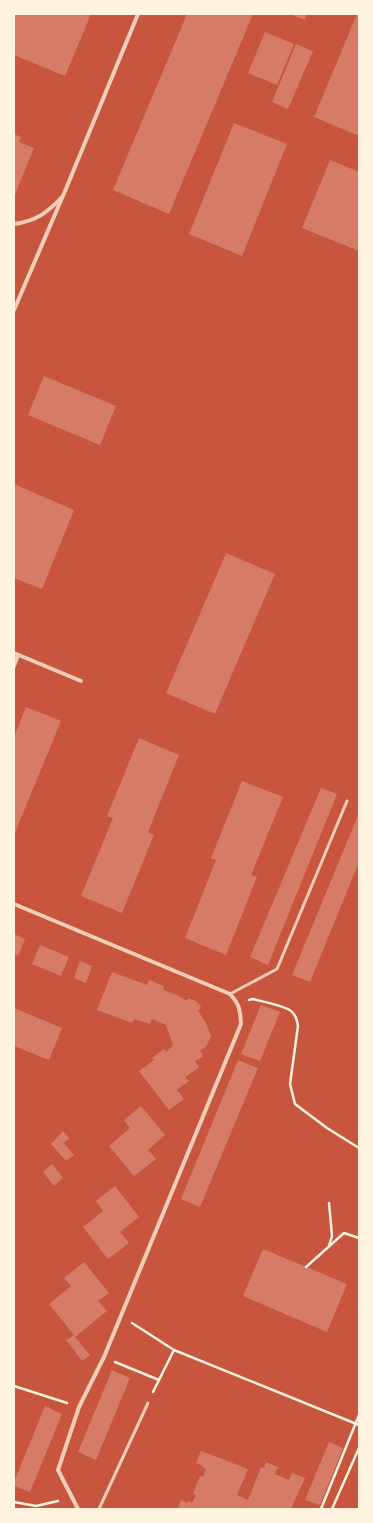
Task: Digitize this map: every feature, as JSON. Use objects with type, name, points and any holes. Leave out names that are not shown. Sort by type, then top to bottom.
[{"type":"street","points":[[14,310],[138,14]]},
{"type":"street","points":[[14,224],[28,222],[48,212],[63,196]]},
{"type":"street","points":[[14,666],[16,654],[82,681]]},
{"type":"street","points":[[14,904],[230,994],[238,1003],[240,1011],[241,1024],[104,1357],[79,1407],[58,1470],[78,1509]]},
{"type":"lane","points":[[230,994],[277,969],[347,801]]},
{"type":"lane","points":[[99,1509],[148,1403]]},
{"type":"path","points":[[238,1003],[253,999],[291,1011],[296,1018],[298,1026],[290,1084],[295,1104],[327,1128],[359,1148]]},
{"type":"path","points":[[328,1247],[332,1236],[329,1203]]},
{"type":"path","points":[[306,1267],[344,1233],[359,1238]]},
{"type":"path","points":[[121,1315],[174,1350],[359,1425]]},
{"type":"path","points":[[148,1403],[174,1350]]},
{"type":"path","points":[[104,1357],[159,1380]]},
{"type":"path","points":[[14,1386],[79,1407]]},
{"type":"path","points":[[321,1509],[359,1415]]},
{"type":"path","points":[[332,1509],[359,1448]]},
{"type":"path","points":[[14,1502],[36,1506],[72,1497]]},
{"type":"building","points":[[14,14],[91,14],[65,76],[14,55]]},
{"type":"building","points":[[187,14],[253,14],[169,214],[113,190]]},
{"type":"building","points":[[290,14],[307,14],[305,20]]},
{"type":"building","points":[[357,14],[359,14],[359,136],[314,117]]},
{"type":"building","points":[[265,32],[294,44],[277,85],[248,73]]},
{"type":"building","points":[[296,44],[313,51],[288,109],[272,102]]},
{"type":"building","points":[[234,123],[287,144],[242,256],[189,234]]},
{"type":"building","points":[[14,134],[21,137],[19,142],[34,148],[14,197]]},
{"type":"building","points":[[330,160],[359,172],[359,251],[302,228]]},
{"type":"building","points":[[44,376],[116,406],[100,445],[28,415]]},
{"type":"building","points":[[14,484],[74,510],[42,589],[14,578]]},
{"type":"building","points":[[226,553],[275,574],[215,714],[166,693]]},
{"type":"building","points":[[26,707],[61,721],[14,835],[14,737]]},
{"type":"building","points":[[139,738],[179,755],[148,832],[154,835],[122,913],[81,896],[113,818],[107,816]]},
{"type":"building","points":[[242,781],[283,797],[251,875],[257,877],[226,955],[185,938],[216,860],[211,858]]},
{"type":"building","points":[[321,788],[337,794],[268,965],[250,957]]},
{"type":"building","points":[[359,813],[359,862],[310,982],[292,975]]},
{"type":"building","points":[[14,934],[25,939],[18,956],[14,954]]},
{"type":"building","points":[[40,945],[69,957],[61,976],[32,964]]},
{"type":"building","points":[[80,961],[92,966],[86,983],[74,978]]},
{"type":"building","points":[[112,972],[147,985],[149,980],[164,986],[163,990],[177,995],[187,1001],[188,998],[196,1001],[201,1007],[198,1011],[205,1021],[211,1036],[206,1047],[200,1050],[203,1057],[195,1061],[199,1068],[185,1077],[189,1081],[177,1090],[172,1084],[184,1099],[169,1110],[139,1071],[154,1060],[152,1058],[164,1049],[166,1052],[173,1045],[166,1025],[152,1019],[150,1024],[134,1019],[132,1023],[97,1010]]},
{"type":"building","points":[[261,1005],[280,1012],[260,1061],[241,1054]]},
{"type":"building","points":[[14,1008],[62,1028],[49,1060],[14,1046]]},
{"type":"building","points":[[238,1060],[258,1068],[200,1207],[181,1199]]},
{"type":"building","points":[[141,1106],[165,1135],[148,1150],[156,1159],[134,1176],[109,1146],[130,1128],[124,1120]]},
{"type":"building","points":[[63,1131],[69,1138],[64,1143],[74,1155],[66,1161],[51,1144]]},
{"type":"building","points":[[52,1164],[63,1178],[54,1186],[43,1172]]},
{"type":"building","points":[[115,1186],[139,1217],[120,1232],[129,1243],[108,1259],[83,1227],[103,1211],[96,1201]]},
{"type":"building","points":[[263,1249],[347,1284],[327,1332],[243,1296]]},
{"type":"building","points":[[84,1262],[109,1293],[98,1301],[107,1311],[75,1337],[90,1355],[82,1361],[66,1340],[74,1335],[49,1304],[71,1286],[64,1278]]},
{"type":"building","points":[[112,1370],[130,1378],[96,1460],[78,1452]]},
{"type":"building","points":[[45,1406],[62,1414],[30,1492],[14,1486],[14,1482]]},
{"type":"building","points":[[329,1442],[343,1448],[320,1505],[305,1500]]},
{"type":"building","points":[[201,1451],[248,1469],[237,1495],[248,1500],[261,1467],[264,1468],[266,1462],[278,1467],[275,1474],[289,1480],[292,1473],[305,1478],[291,1509],[178,1509],[181,1500],[187,1503],[188,1501],[192,1503],[196,1495],[193,1494],[200,1476],[203,1477],[206,1469],[196,1463]]}]
